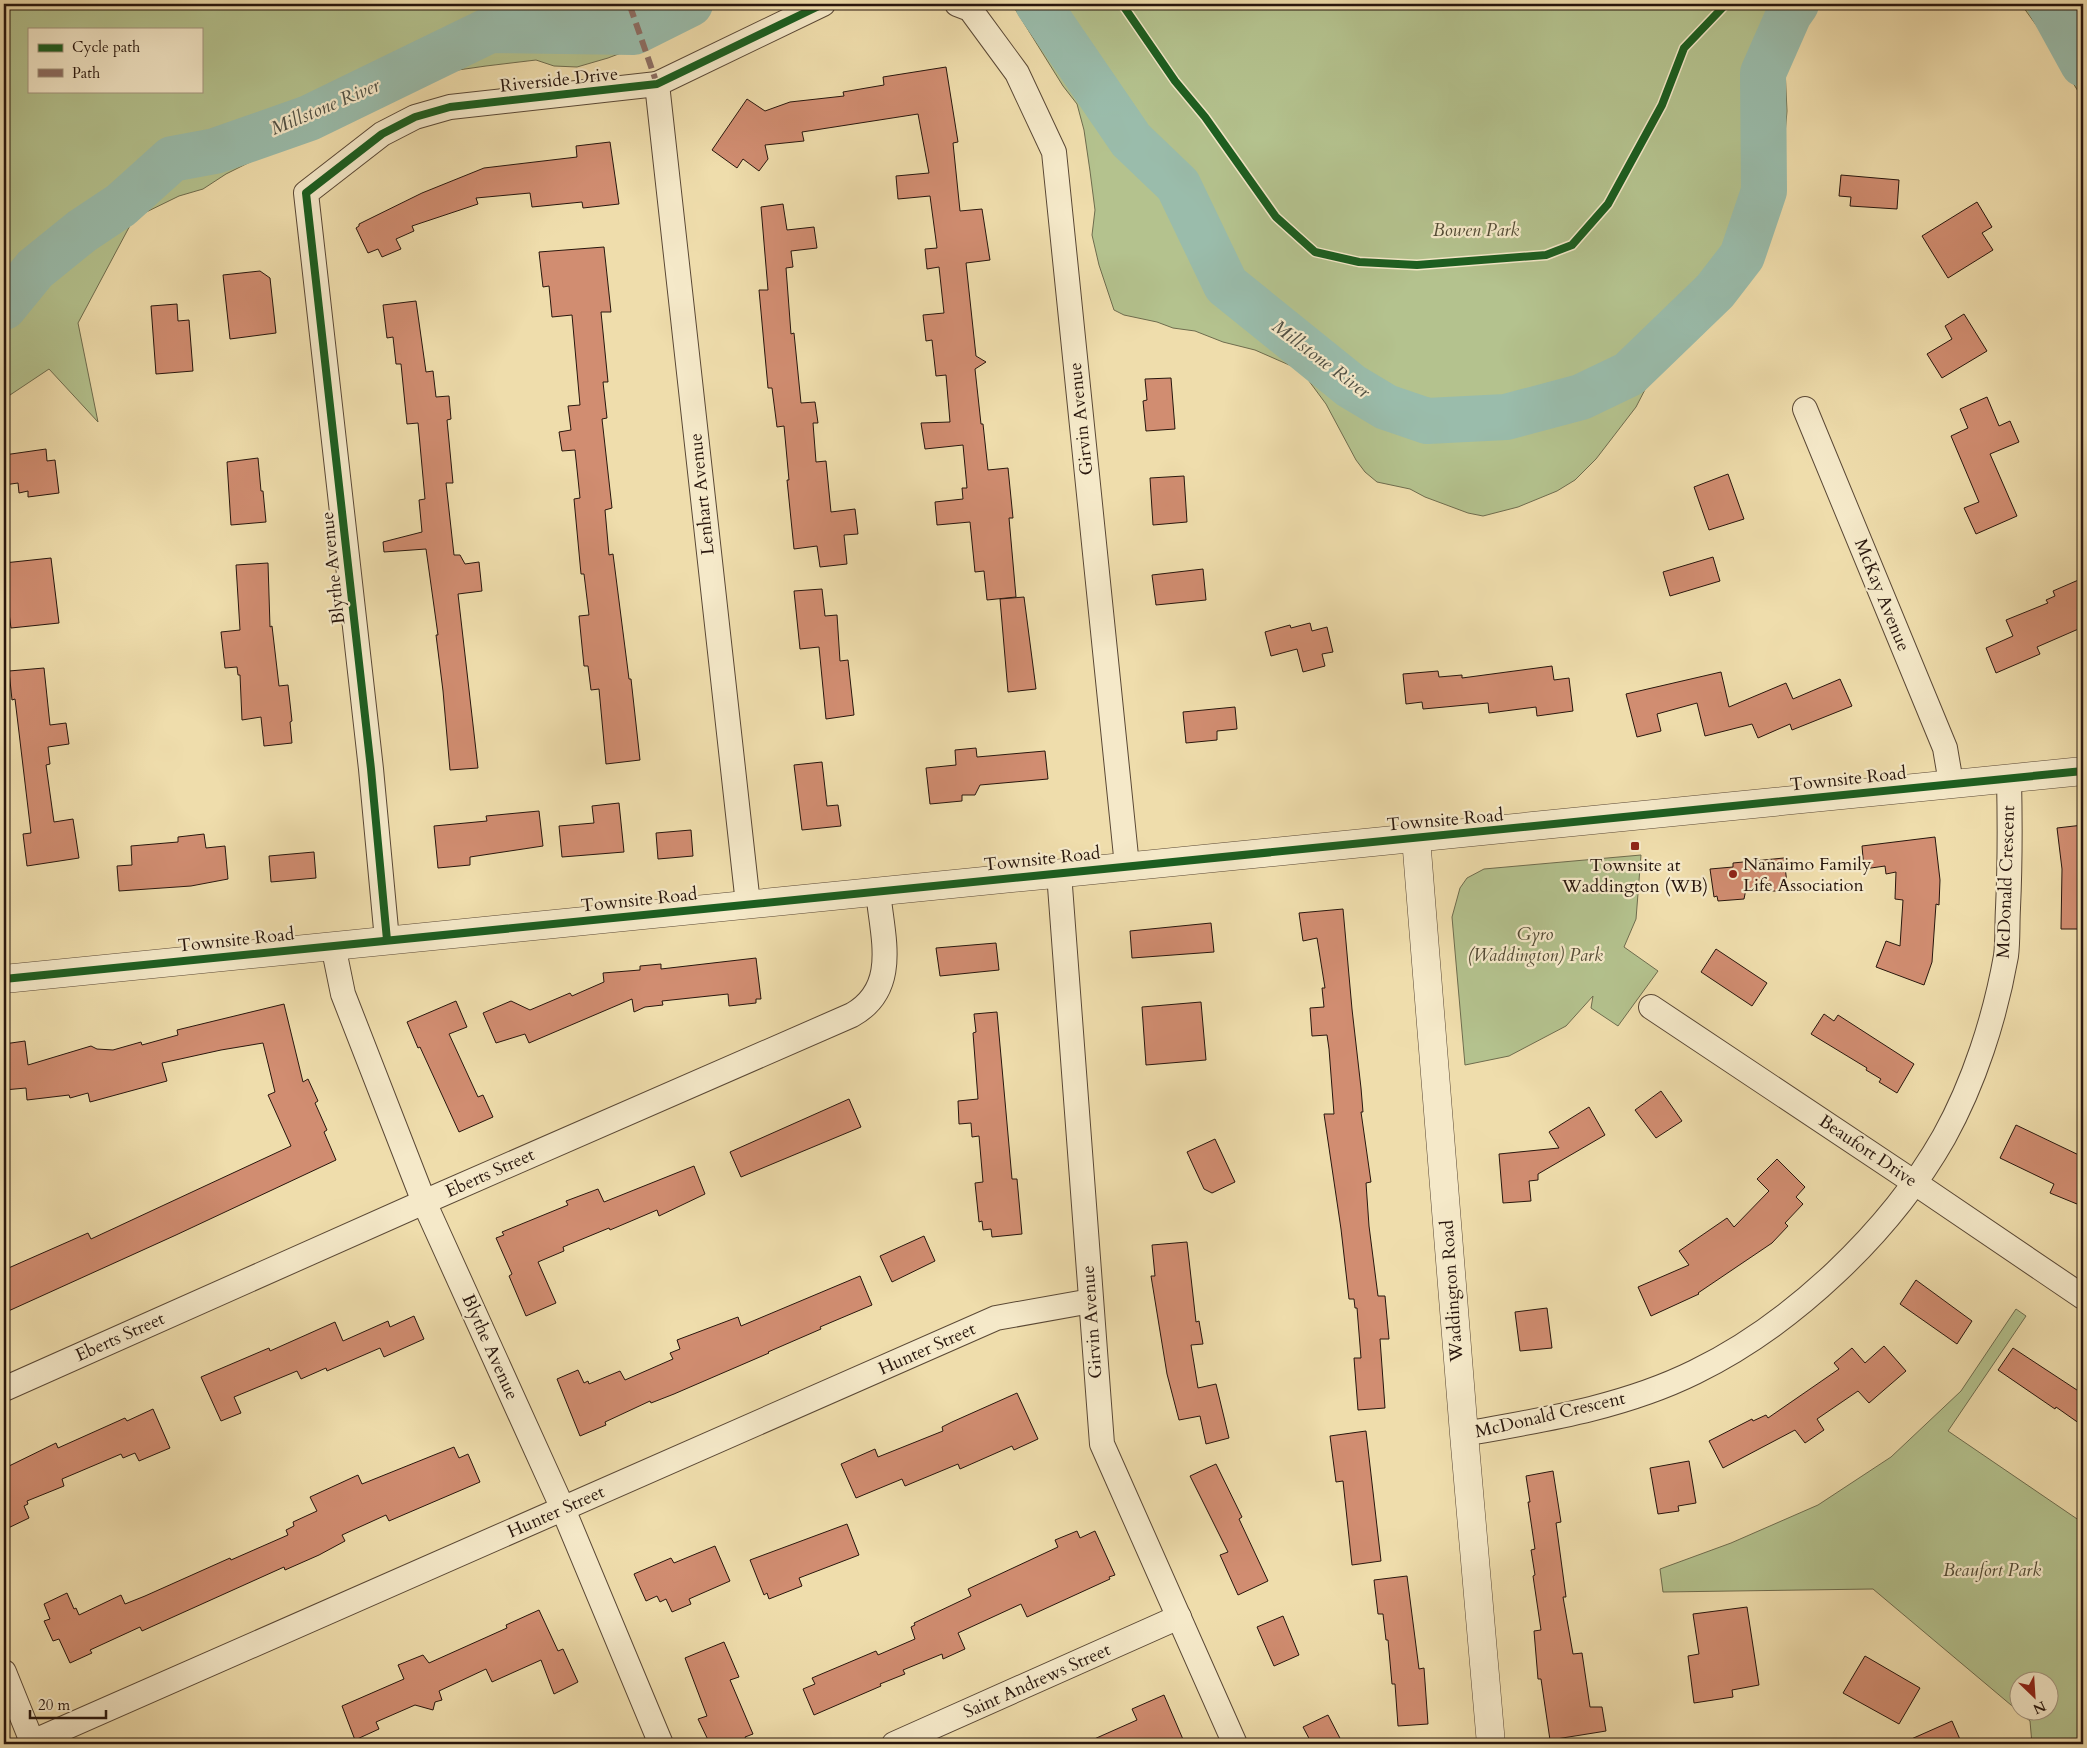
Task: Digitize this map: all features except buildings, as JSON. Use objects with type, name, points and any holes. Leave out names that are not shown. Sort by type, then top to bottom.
[{"type":"street","name":"Riverside Drive","points":[[306,193],[382,134],[415,117],[450,107],[657,84],[823,4]]},
{"type":"street","name":"Girvin Avenue","points":[[957,4],[970,9],[1017,73],[1054,152],[1128,866]]},
{"type":"street","name":"Lenhart Avenue","points":[[657,84],[748,904]]},
{"type":"street","name":"Blythe Avenue","points":[[306,193],[371,769],[387,940]]},
{"type":"street","name":"McKay Avenue","points":[[1805,409],[1945,748],[1951,783]]},
{"type":"street","name":"Townsite Road","points":[[4,979],[2083,771]]},
{"type":"street","name":"McDonald Crescent","points":[[1464,1434],[1584,1411],[1634,1396],[1695,1372],[1751,1339],[1802,1304],[1858,1249],[1891,1213],[1915,1183],[1944,1136],[1979,1061],[1995,1004],[2006,954],[2009,872],[2009,778]]},
{"type":"street","name":"Waddington Road","points":[[1416,838],[1491,1744]]},
{"type":"street","name":"Girvin Avenue","points":[[1059,873],[1102,1444],[1235,1744]]},
{"type":"street","name":"Eberts Street","points":[[4,1389],[861,1010],[876,994],[882,982],[884,970],[878,891]]},
{"type":"street","name":"Blythe Avenue","points":[[333,946],[342,994],[424,1202],[563,1509],[661,1744]]},
{"type":"street","name":"Beaufort Drive","points":[[1651,1008],[2083,1297]]},
{"type":"street","name":"Hunter Street","points":[[31,1744],[996,1318],[1091,1301]]},
{"type":"street","name":"Saint Andrews Street","points":[[894,1744],[1179,1618]]},
{"type":"street","points":[[4,1672],[31,1744]]},
{"type":"green space","points":[[4,4],[710,4],[668,35],[608,58],[577,67],[554,66],[536,60],[458,70],[432,78],[417,86],[396,90],[366,100],[344,117],[304,140],[274,150],[226,174],[203,189],[179,196],[134,218],[78,323],[98,422],[49,369],[4,399]]},
{"type":"green space","name":"Bowen Park","points":[[1012,4],[1803,4],[1796,19],[1787,50],[1785,69],[1787,111],[1785,134],[1776,168],[1737,253],[1727,270],[1677,334],[1636,407],[1596,459],[1575,480],[1557,491],[1518,507],[1483,516],[1468,513],[1425,497],[1410,489],[1377,482],[1365,472],[1356,460],[1326,404],[1309,381],[1296,368],[1255,350],[1223,342],[1195,331],[1173,328],[1157,322],[1124,315],[1114,310],[1099,265],[1092,235],[1095,210],[1084,130],[1077,104],[1063,86]]},
{"type":"green space","points":[[2021,4],[2083,4],[2083,99],[2057,54]]},
{"type":"green space","name":"Gyro (Waddington) Park","points":[[1641,855],[1636,919],[1624,947],[1658,971],[1618,1026],[1591,1008],[1593,996],[1566,1026],[1509,1056],[1465,1065],[1452,917],[1460,888],[1467,878],[1484,869]]},
{"type":"green space","name":"Beaufort Park","points":[[2016,1309],[2026,1316],[1948,1431],[2083,1523],[2083,1744],[2032,1744],[2029,1720],[2060,1720],[2060,1670],[2010,1670],[2010,1704],[1873,1589],[1663,1592],[1660,1569],[1731,1543],[1818,1505],[1891,1457],[1961,1391]]},
{"type":"waterway","name":"Millstone River","points":[[4,307],[35,269],[82,231],[121,205],[172,159],[215,151],[309,118],[490,30],[634,32],[690,4]]},
{"type":"waterway","name":"Millstone River","points":[[1038,4],[1131,140],[1178,185],[1226,285],[1351,386],[1386,407],[1427,421],[1506,417],[1581,397],[1629,374],[1715,291],[1742,256],[1764,191],[1763,73],[1789,14],[1796,4]]},
{"type":"waterway","name":"Millstone River","points":[[2050,4],[2083,64]]},
{"type":"marked path","points":[[630,6],[657,84]]},
{"type":"cycle path","points":[[387,940],[371,769],[306,193],[382,134],[415,117],[450,107],[657,84],[823,4]]},
{"type":"cycle path","points":[[1122,4],[1175,81],[1205,117],[1276,217],[1315,252],[1359,262],[1417,265],[1546,255],[1572,245],[1608,204],[1662,105],[1684,48],[1726,4]]},
{"type":"cycle path","points":[[4,979],[2083,771]]},
{"type":"place","name":"Townsite at Waddington (WB)","points":[[1635,846]]},
{"type":"place","name":"Nanaimo Family Life Association","points":[[1733,874]]}]
